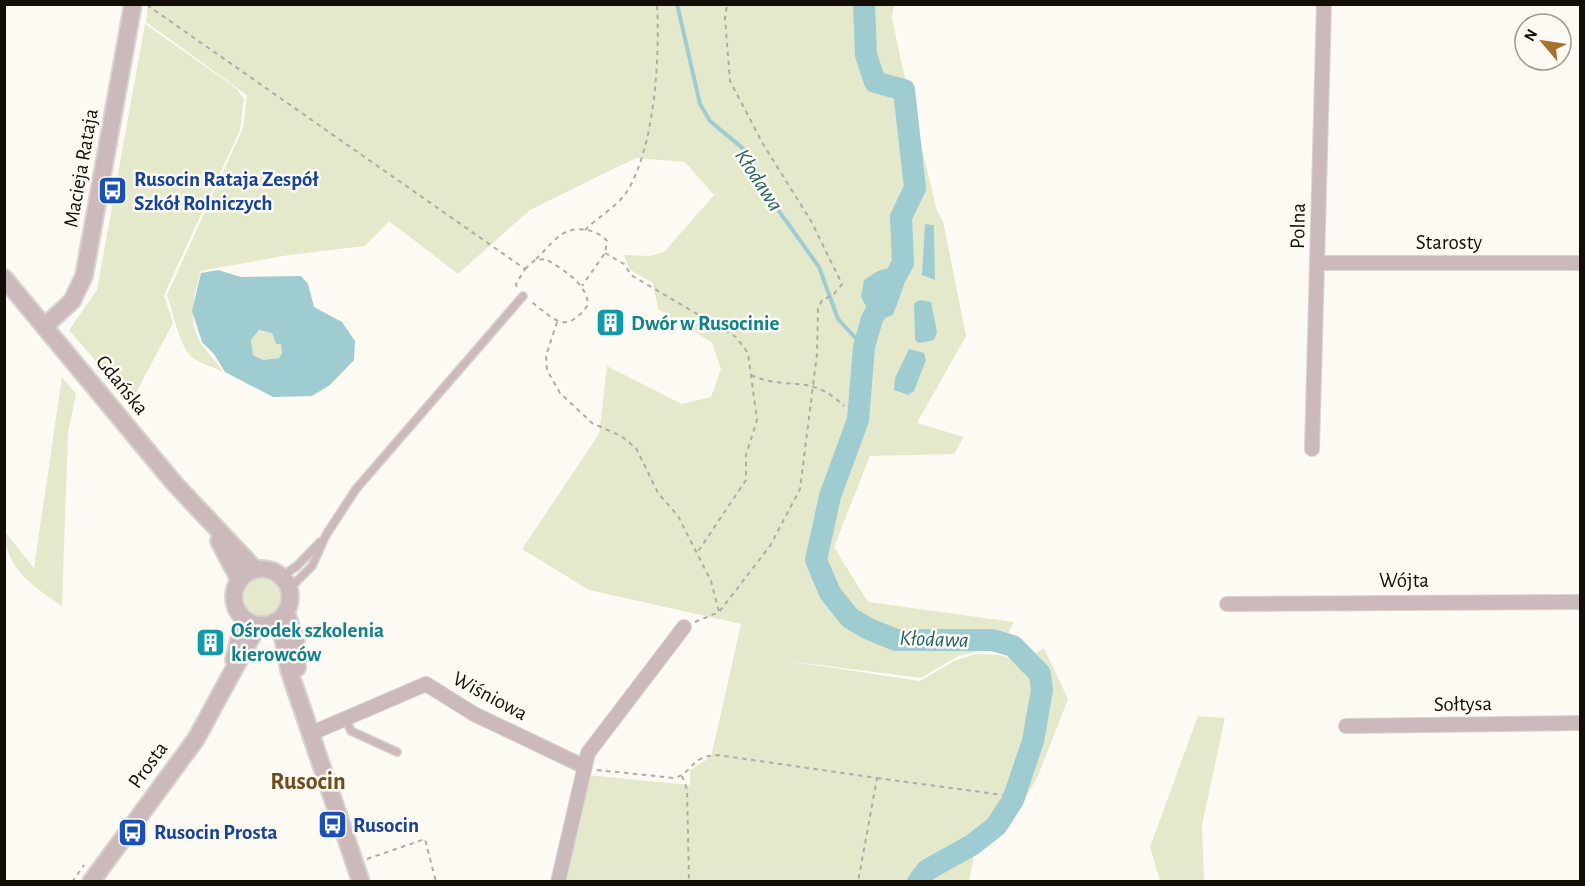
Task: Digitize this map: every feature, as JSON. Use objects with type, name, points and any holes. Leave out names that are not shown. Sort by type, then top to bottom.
[{"type":"street","name":"Polna","points":[[1312,449],[1324,4]]},
{"type":"street","name":"Macieja Rataja","points":[[45,326],[72,301],[84,276],[141,5]]},
{"type":"street","name":"Starosty","points":[[1318,263],[1581,263]]},
{"type":"street","name":"Gdańska","points":[[4,278],[206,519],[255,569]]},
{"type":"street","name":"Gdańska","points":[[206,519],[239,579]]},
{"type":"street","points":[[265,620],[289,605],[286,583],[270,569],[255,569],[239,579],[234,589],[233,600],[296,642],[298,693],[357,864],[361,882]]},
{"type":"street","name":"Wójta","points":[[1227,604],[1347,601],[1581,602]]},
{"type":"street","name":"Prosta","points":[[91,882],[196,739],[233,670],[265,620]]},
{"type":"street","points":[[558,882],[583,766],[588,753],[684,627]]},
{"type":"street","name":"Wiśniowa","points":[[312,733],[426,684],[474,714],[583,766]]},
{"type":"street","name":"Sołtysa","points":[[1346,726],[1581,723]]},
{"type":"lane","points":[[286,583],[312,566],[326,535],[356,489],[523,296]]},
{"type":"lane","points":[[286,583],[297,566],[326,535]]},
{"type":"lane","points":[[346,719],[351,730],[397,752]]},
{"type":"path","points":[[585,230],[625,194],[635,174],[648,132],[656,76],[657,4]]},
{"type":"path","points":[[684,627],[719,612],[770,546],[800,489],[814,385],[818,309],[822,300],[833,295],[842,284],[811,221],[763,144],[730,81],[726,4]]},
{"type":"path","points":[[141,5],[525,269]]},
{"type":"path","points":[[534,260],[546,259],[582,286],[588,294],[588,305],[578,320],[567,324],[557,321],[523,296],[516,284],[525,269],[534,260],[566,232],[585,230],[601,234],[607,241],[605,253],[582,286]]},
{"type":"path","points":[[605,253],[624,264],[632,275],[736,337],[748,353],[758,420],[746,455],[746,480],[697,553]]},
{"type":"path","points":[[557,321],[546,356],[547,370],[560,393],[592,423],[621,436],[636,447],[658,493],[678,516],[697,553],[711,581],[719,612]]},
{"type":"path","points":[[751,375],[765,381],[814,385],[829,391],[844,406]]},
{"type":"path","points":[[583,766],[674,778],[682,776],[695,759],[718,755],[1003,795]]},
{"type":"path","points":[[682,776],[687,789],[689,882]]},
{"type":"path","points":[[858,882],[877,778]]},
{"type":"path","points":[[357,864],[425,839],[436,882]]},
{"type":"green space","points":[[148,4],[894,5],[892,17],[901,61],[937,211],[943,221],[966,336],[917,423],[964,437],[954,454],[870,456],[834,547],[868,602],[1014,622],[1000,651],[979,651],[958,656],[921,678],[781,660],[920,681],[954,661],[975,654],[999,655],[1016,660],[1018,664],[1044,648],[1068,699],[1038,776],[1009,828],[975,852],[969,881],[565,881],[587,775],[690,785],[690,770],[711,757],[741,624],[589,590],[522,549],[599,434],[607,366],[682,404],[711,397],[721,369],[712,343],[658,309],[653,283],[629,269],[624,255],[650,256],[664,252],[714,195],[685,162],[636,158],[530,210],[458,274],[389,221],[365,246],[289,255],[201,271],[194,298],[194,324],[200,342],[223,372],[193,358],[188,353],[181,339],[167,295],[243,128],[247,95],[146,22]],"holes":[[[925,224],[934,225],[935,280]]]},
{"type":"green space","points":[[145,24],[236,88],[244,99],[240,130],[164,295],[173,323],[131,402],[69,330],[97,290]]},
{"type":"green space","points":[[259,330],[272,333],[276,344],[281,344],[282,353],[279,358],[263,360],[253,355],[251,340]]},
{"type":"green space","points":[[62,377],[76,394],[68,433],[62,606],[32,584],[15,566],[6,544],[5,532],[34,568]]},
{"type":"green space","points":[[262,579],[275,584],[280,597],[275,610],[262,615],[249,610],[244,597],[249,584]]},
{"type":"green space","points":[[1198,716],[1225,718],[1202,825],[1204,881],[1160,881],[1150,847]]},
{"type":"water","points":[[925,224],[934,225],[935,280],[922,275]]},
{"type":"water","points":[[895,266],[904,285],[893,315],[885,318],[866,306],[861,297],[864,280],[878,271]]},
{"type":"water","points":[[218,270],[241,277],[301,276],[308,284],[314,307],[342,322],[355,341],[354,360],[330,385],[312,396],[273,397],[225,372],[214,354],[202,342],[192,311],[201,273]],"holes":[[[259,330],[272,333],[276,344],[281,344],[282,353],[279,358],[263,360],[253,355],[251,340]]]},
{"type":"water","points":[[920,300],[931,302],[937,332],[934,340],[919,343],[915,340],[914,303]]},
{"type":"water","points":[[909,349],[924,353],[926,360],[914,391],[908,395],[894,390],[895,378]]},
{"type":"waterway","name":"Kłodawa","points":[[677,4],[700,104],[710,121],[746,151],[771,200],[819,267],[838,319],[864,347]]},
{"type":"waterway","name":"Kłodawa","points":[[864,4],[866,55],[875,82],[904,90],[915,188],[901,217],[903,263],[872,319],[864,347],[858,420],[830,496],[816,560],[830,593],[850,618],[869,629],[896,640],[992,640],[1013,646],[1040,674],[1042,690],[1033,741],[1013,800],[996,826],[972,845],[927,870],[918,882]]},
{"type":"place","name":"Rusocin Rataja Zespół Szkół Rolniczych","points":[[113,191]]},
{"type":"place","name":"Dwór w Rusocinie","points":[[610,323]]},
{"type":"place","name":"Ośrodek szkolenia kierowców","points":[[210,642]]},
{"type":"place","name":"Rusocin","points":[[332,825]]},
{"type":"place","name":"Rusocin Prosta","points":[[133,832]]},
{"type":"district","name":"Rusocin","points":[[308,782]]}]
